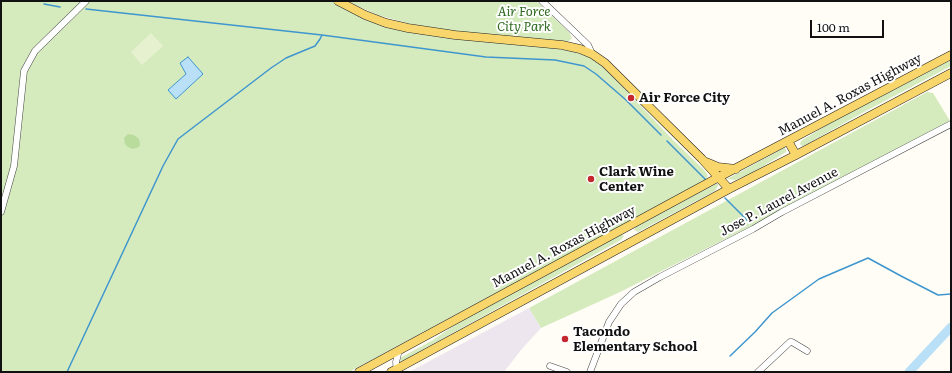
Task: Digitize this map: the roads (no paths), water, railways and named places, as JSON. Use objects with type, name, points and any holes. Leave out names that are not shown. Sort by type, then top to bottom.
[{"type":"main road","points":[[338,1],[372,18],[408,28],[454,35],[562,46],[580,49],[592,54],[605,63],[702,159],[729,189]]},
{"type":"main road","name":"Manuel A. Roxas Highway","points":[[359,372],[719,177],[951,55]]},
{"type":"main road","name":"Manuel A. Roxas Highway","points":[[395,371],[729,189],[951,73]]},
{"type":"main road","points":[[788,141],[796,155]]},
{"type":"main road","points":[[702,159],[718,167],[736,169]]},
{"type":"main road","points":[[624,229],[632,241]]},
{"type":"street","points":[[1,212],[14,166],[24,72],[35,51],[86,1]]},
{"type":"street","points":[[542,1],[588,45],[592,54]]},
{"type":"street","name":"Jose P. Laurel Avenue","points":[[590,372],[609,322],[621,304],[634,292],[951,124]]},
{"type":"street","points":[[758,372],[790,342],[807,351]]},
{"type":"street","points":[[395,371],[396,358],[399,350]]},
{"type":"street","points":[[550,366],[567,372]]},
{"type":"water","points":[[188,57],[203,74],[176,99],[168,90],[186,74],[180,63]]},
{"type":"waterway","points":[[44,4],[60,7]]},
{"type":"waterway","points":[[86,9],[322,35]]},
{"type":"waterway","points":[[67,372],[163,166],[178,139],[271,68],[286,58],[315,46],[322,35],[486,57],[555,60],[584,66],[596,74],[626,100],[661,135]]},
{"type":"waterway","points":[[667,141],[706,180]]},
{"type":"waterway","points":[[725,198],[750,223]]},
{"type":"waterway","points":[[730,356],[772,313],[819,279],[868,258],[938,295],[951,294]]},
{"type":"waterway","points":[[909,372],[951,327]]},
{"type":"place","name":"Air Force City","points":[[631,98]]},
{"type":"place","name":"Clark Wine Center","points":[[591,179]]},
{"type":"place","name":"Tacondo Elementary School","points":[[565,339]]},
{"type":"park label","name":"Air Force City Park","points":[[524,20]]}]
